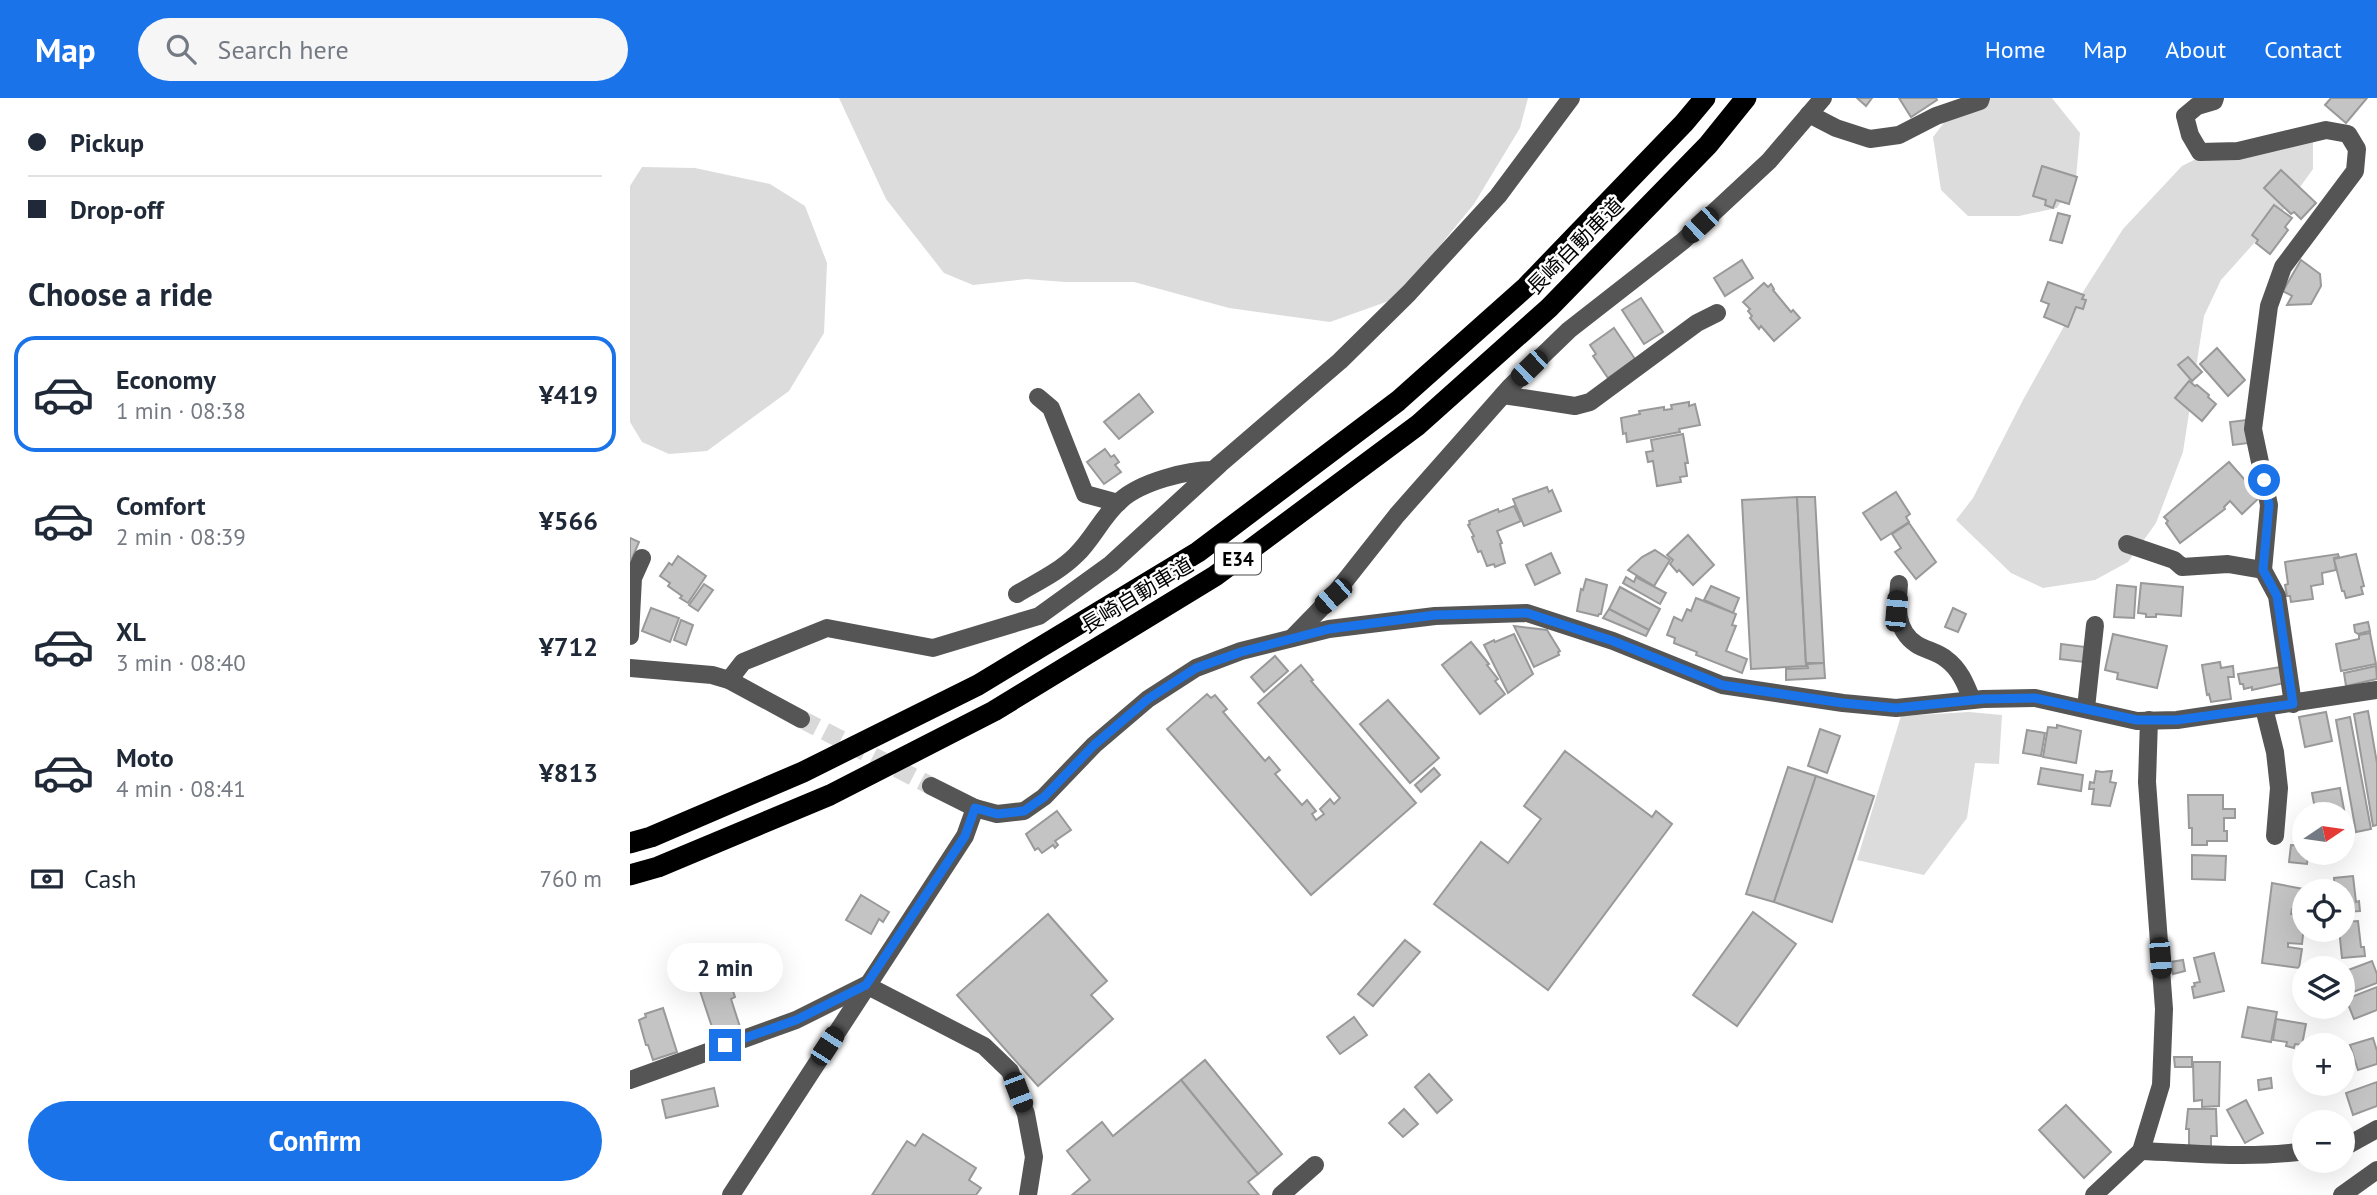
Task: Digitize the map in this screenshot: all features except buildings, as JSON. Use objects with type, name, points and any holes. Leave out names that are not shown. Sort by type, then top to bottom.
[{"type":"highway","name":"長崎自動車道","points":[[630,843],[651,837],[803,772],[978,685],[1198,552],[1398,401],[1457,349],[1525,287],[1684,124],[1705,98]]},
{"type":"highway","name":"長崎自動車道","points":[[630,875],[658,867],[842,789],[994,711],[1215,576],[1418,425],[1549,308],[1708,145],[1746,98]]},
{"type":"street","points":[[729,680],[743,662],[827,628],[933,648],[1039,616],[1111,564],[1213,470],[1340,361],[1409,293],[1498,196],[1571,98]]},
{"type":"street","points":[[1292,638],[1333,596],[1397,515],[1503,396],[1569,330],[1683,241],[1769,161],[1823,98]]},
{"type":"street","points":[[1809,114],[1836,128],[1870,139],[1899,135],[1936,116],[1980,101],[1981,98]]},
{"type":"street","points":[[2216,98],[2197,106],[2185,116],[2190,135],[2200,152],[2238,151],[2326,130],[2348,134],[2357,149],[2355,171],[2283,267],[2269,306],[2253,429],[2269,505],[2263,570],[2277,596],[2293,704]]},
{"type":"street","points":[[1503,396],[1575,407],[1590,402],[1697,323],[1717,313]]},
{"type":"street","points":[[1038,397],[1051,408],[1086,494],[1118,503]]},
{"type":"street","points":[[1017,594],[1076,555],[1121,499],[1157,481],[1195,470],[1213,470]]},
{"type":"street","points":[[2127,544],[2174,560],[2182,568],[2228,564],[2263,570]]},
{"type":"street","points":[[630,636],[633,578],[642,558]]},
{"type":"street","points":[[1899,584],[1896,611],[1900,625],[1915,643],[1946,658],[1960,674],[1972,700]]},
{"type":"street","points":[[931,786],[975,808],[997,814],[1024,811],[1044,797],[1094,745],[1148,699],[1196,668],[1241,652],[1329,629],[1435,615],[1527,613],[1613,641],[1722,685],[1896,708],[1972,700],[2035,698],[2137,720],[2177,720],[2377,690]]},
{"type":"street","points":[[2086,708],[2095,625]]},
{"type":"street","points":[[630,668],[712,675],[729,680],[801,719]]},
{"type":"street","points":[[2264,708],[2275,752],[2279,788],[2275,836]]},
{"type":"street","points":[[2094,1195],[2141,1151],[2161,1085],[2164,1009],[2147,782],[2149,720]]},
{"type":"street","points":[[731,1195],[965,836],[975,808]]},
{"type":"street","points":[[630,1080],[796,1020],[866,985]]},
{"type":"street","points":[[866,985],[984,1046],[1010,1071],[1026,1114],[1034,1157],[1028,1195]]},
{"type":"street","points":[[2355,1141],[2377,1129]]},
{"type":"street","points":[[2141,1151],[2292,1153]]},
{"type":"street","points":[[1282,1195],[1315,1165]]},
{"type":"street","points":[[2342,1195],[2377,1170]]},
{"type":"shaded area","points":[[839,98],[1528,98],[1520,128],[1474,204],[1397,298],[1330,322],[1229,308],[1134,282],[1026,279],[973,285],[944,273],[886,199]]},
{"type":"shaded area","points":[[1963,98],[2052,98],[2080,133],[2076,178],[2057,208],[2019,216],[1968,216],[1941,190],[1933,137]]},
{"type":"shaded area","points":[[2313,140],[2313,169],[2282,212],[2221,280],[2204,316],[2183,452],[2156,523],[2128,562],[2095,580],[2043,588],[2011,573],[1956,520],[1973,498],[2083,292],[2123,229],[2182,166],[2224,145]]},
{"type":"shaded area","points":[[642,167],[695,168],[770,184],[805,206],[827,263],[824,333],[789,391],[707,451],[669,454],[642,442],[630,422],[630,186]]},
{"type":"shaded area","points":[[1969,712],[2002,715],[1999,764],[1975,763],[1967,818],[1924,875],[1857,860],[1901,716]]},
{"type":"tunnel","points":[[801,719],[931,786]]},
{"type":"route","points":[[725,1045],[796,1020],[866,985],[965,836],[975,808],[997,814],[1024,811],[1044,797],[1094,745],[1148,699],[1196,668],[1241,652],[1329,629],[1435,615],[1527,613],[1613,641],[1722,685],[1896,708],[1983,699],[2035,698],[2137,720],[2177,720],[2293,704],[2277,596],[2263,570],[2269,505],[2264,480]]}]
